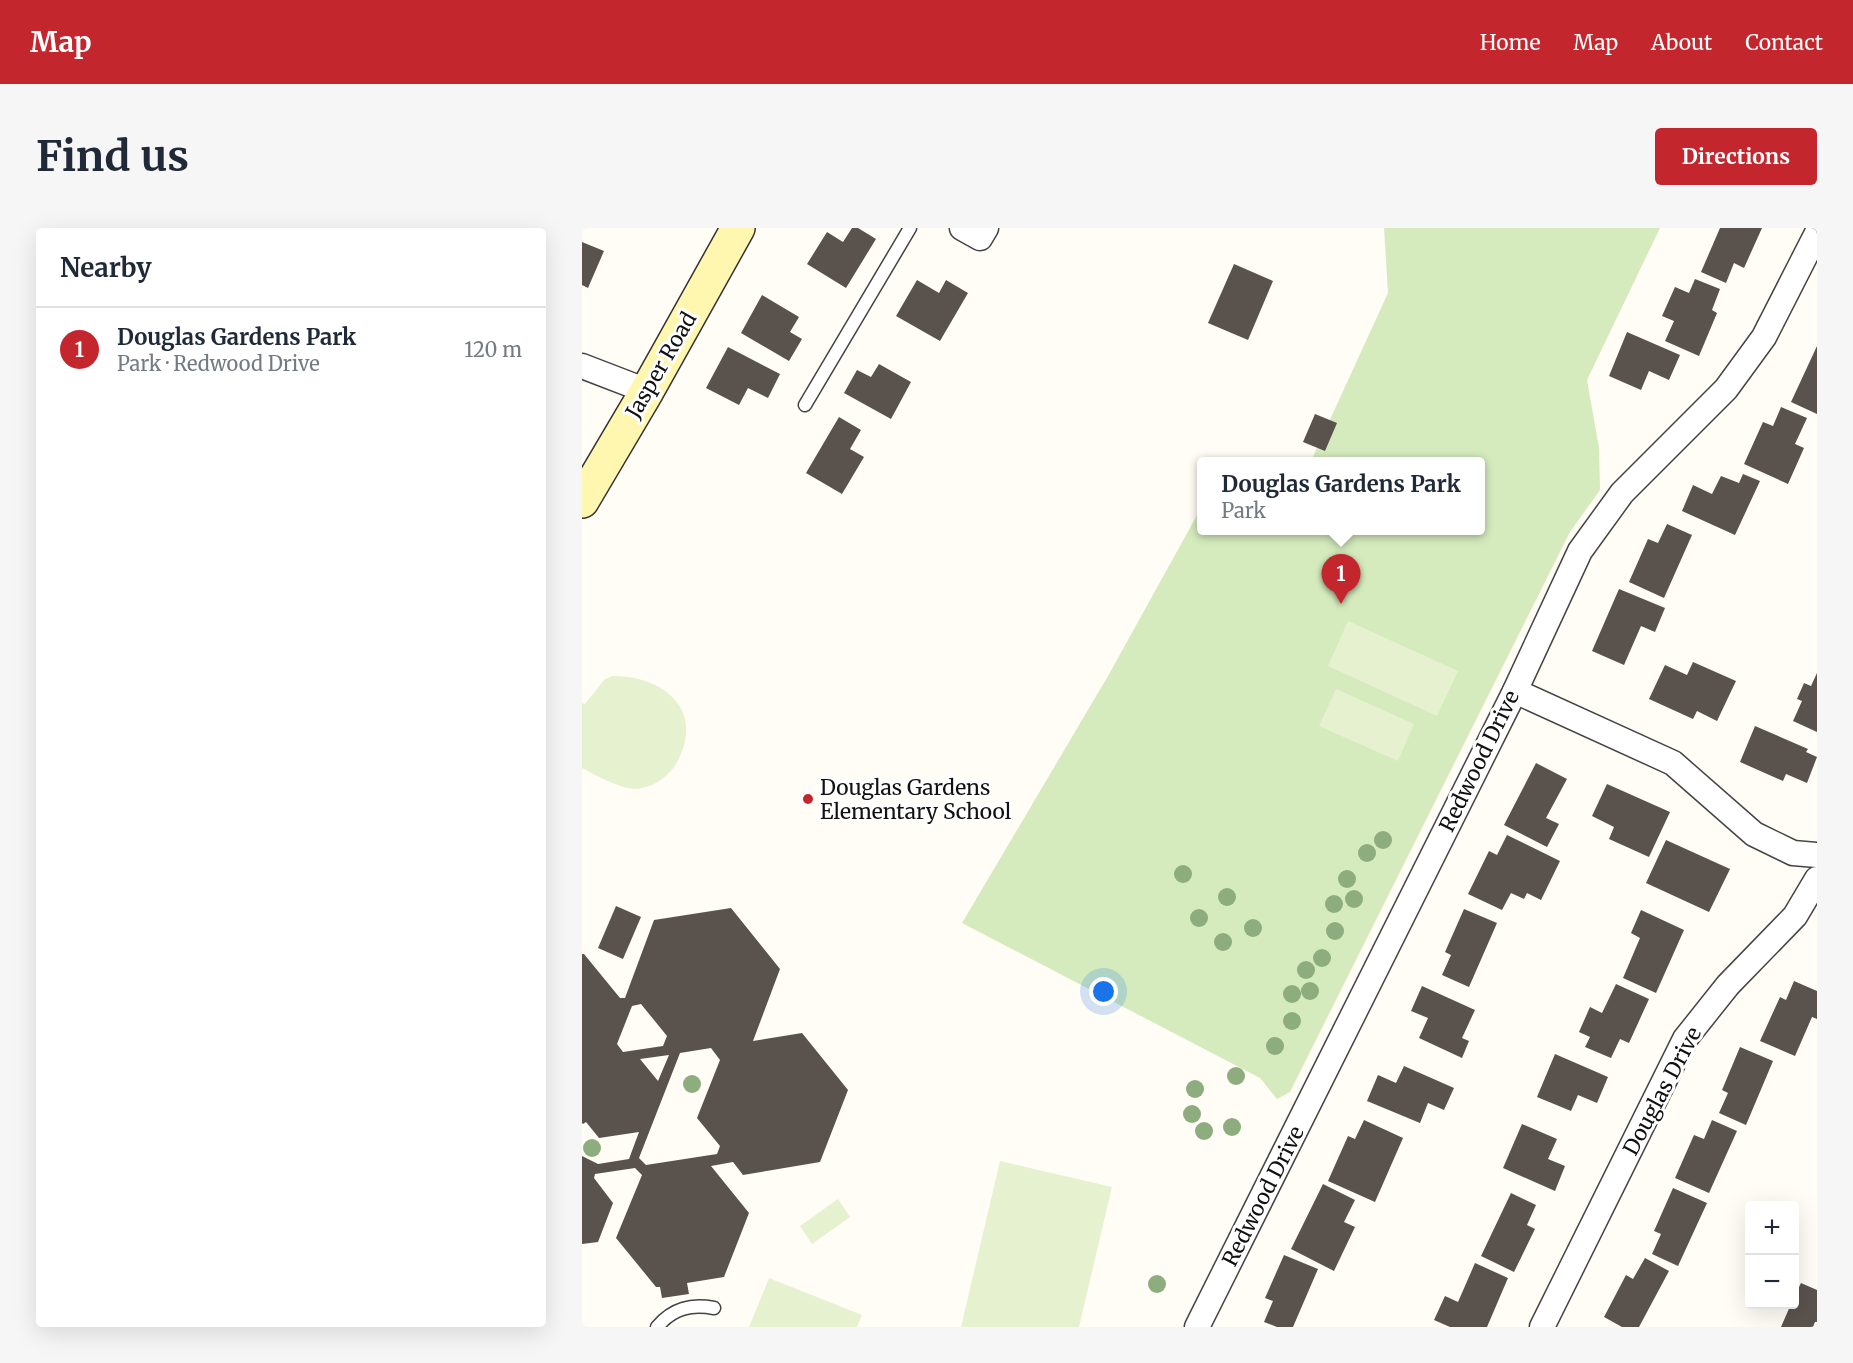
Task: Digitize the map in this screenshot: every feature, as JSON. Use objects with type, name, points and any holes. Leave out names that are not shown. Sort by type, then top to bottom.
[{"type":"street","name":"Jasper Road","points":[[582,501],[647,391],[738,228]]},
{"type":"street","name":"Redwood Drive","points":[[1197,1327],[1515,691],[1580,551],[1622,493],[1726,389],[1764,337],[1817,233]]},
{"type":"street","points":[[582,366],[647,391]]},
{"type":"street","points":[[1515,691],[1672,763],[1754,834],[1793,852],[1817,855]]},
{"type":"street","name":"Douglas Drive","points":[[1542,1327],[1685,1039],[1728,985],[1795,916],[1817,879]]},
{"type":"lane","points":[[805,405],[910,228]]},
{"type":"lane","points":[[657,1327],[677,1310],[697,1305],[714,1308]]},
{"type":"green space","points":[[1384,228],[1660,228],[1587,380],[1599,448],[1600,490],[1570,532],[1290,1092],[1277,1099],[1260,1078],[962,923],[1108,676],[1197,515],[1197,535],[1485,535],[1485,457],[1313,457],[1388,293]]},
{"type":"green space","points":[[1348,621],[1458,671],[1437,716],[1328,666]]},
{"type":"green space","points":[[612,676],[646,681],[672,697],[681,708],[686,722],[686,738],[680,756],[669,774],[652,785],[638,789],[627,788],[582,768],[582,704],[585,704],[604,680]]},
{"type":"green space","points":[[1336,689],[1414,724],[1398,761],[1319,726]]},
{"type":"green space","points":[[1000,1161],[1112,1187],[1079,1327],[961,1327]]},
{"type":"green space","points":[[838,1199],[850,1217],[812,1244],[800,1226]]},
{"type":"green space","points":[[769,1278],[862,1315],[857,1327],[749,1327]]},
{"type":"building","points":[[852,228],[858,228],[876,239],[846,288],[807,264],[827,232],[843,242]]},
{"type":"building","points":[[1720,228],[1762,228],[1744,268],[1734,263],[1726,283],[1701,272]]},
{"type":"building","points":[[582,242],[604,251],[588,288],[582,285]]},
{"type":"building","points":[[1234,264],[1273,281],[1248,340],[1208,323]]},
{"type":"building","points":[[1695,279],[1720,289],[1712,310],[1717,313],[1699,356],[1665,341],[1674,321],[1662,316],[1675,287],[1689,293]]},
{"type":"building","points":[[917,280],[939,293],[946,280],[968,293],[940,341],[896,316]]},
{"type":"building","points":[[762,295],[799,317],[790,332],[802,339],[789,361],[741,333]]},
{"type":"building","points":[[1627,332],[1680,355],[1669,380],[1649,371],[1641,390],[1609,376]]},
{"type":"building","points":[[1817,346],[1817,414],[1791,402]]},
{"type":"building","points":[[728,347],[780,374],[768,398],[748,388],[739,405],[706,388]]},
{"type":"building","points":[[879,364],[911,382],[891,419],[844,393],[857,370],[871,377]]},
{"type":"building","points":[[1781,407],[1807,418],[1795,444],[1804,448],[1788,484],[1744,464],[1763,422],[1773,426]]},
{"type":"building","points":[[1315,414],[1337,423],[1325,451],[1303,442]]},
{"type":"building","points":[[839,417],[861,430],[850,449],[864,457],[842,494],[806,473]]},
{"type":"building","points":[[1743,474],[1760,481],[1735,535],[1682,511],[1693,485],[1712,494],[1721,476],[1739,483]]},
{"type":"building","points":[[1667,524],[1692,535],[1664,598],[1629,582],[1648,539],[1658,543]]},
{"type":"building","points":[[1619,589],[1665,608],[1655,632],[1641,626],[1624,665],[1592,651]]},
{"type":"building","points":[[1693,662],[1736,681],[1717,721],[1697,711],[1693,719],[1649,699],[1665,665],[1687,675]]},
{"type":"building","points":[[1817,673],[1817,732],[1793,721],[1802,701],[1797,699],[1804,683],[1811,686]]},
{"type":"building","points":[[1755,726],[1808,749],[1806,752],[1817,757],[1807,783],[1786,774],[1783,781],[1740,762]]},
{"type":"building","points":[[1536,763],[1567,779],[1546,818],[1559,824],[1547,847],[1504,825]]},
{"type":"building","points":[[1607,784],[1670,812],[1649,857],[1609,839],[1614,827],[1592,816]]},
{"type":"building","points":[[1507,835],[1560,861],[1541,900],[1527,893],[1524,899],[1511,893],[1502,910],[1468,894],[1489,851],[1497,855]]},
{"type":"building","points":[[1666,840],[1730,869],[1709,912],[1646,883]]},
{"type":"building","points":[[616,906],[641,917],[623,959],[598,948]]},
{"type":"building","points":[[731,908],[780,969],[753,1041],[802,1033],[848,1090],[820,1162],[743,1175],[733,1162],[711,1166],[749,1213],[724,1277],[687,1283],[689,1294],[662,1298],[660,1287],[656,1287],[616,1238],[642,1175],[635,1168],[595,1174],[594,1178],[613,1203],[598,1242],[582,1244],[582,1156],[598,1164],[629,1159],[639,1132],[599,1138],[586,1122],[582,1123],[582,954],[620,998],[625,998],[654,920]],"holes":[[[641,1004],[667,1036],[663,1046],[623,1052],[617,1044],[632,1006]],[[711,1048],[720,1060],[697,1118],[720,1146],[717,1154],[646,1165],[639,1158],[680,1053]],[[669,1055],[658,1081],[640,1059]]]},
{"type":"building","points":[[1464,909],[1497,923],[1469,987],[1442,975],[1451,955],[1445,952]]},
{"type":"building","points":[[1641,910],[1684,930],[1656,993],[1623,978],[1640,938],[1631,933]]},
{"type":"building","points":[[1794,981],[1817,991],[1817,1019],[1812,1017],[1795,1056],[1760,1041],[1780,997],[1786,1000]]},
{"type":"building","points":[[1616,984],[1649,999],[1629,1043],[1620,1039],[1611,1058],[1585,1047],[1590,1037],[1579,1032],[1590,1007],[1602,1013]]},
{"type":"building","points":[[1422,986],[1475,1010],[1462,1038],[1469,1041],[1462,1058],[1419,1038],[1428,1018],[1411,1011]]},
{"type":"building","points":[[1740,1047],[1773,1061],[1746,1125],[1719,1113],[1728,1093],[1722,1090]]},
{"type":"building","points":[[1555,1054],[1608,1077],[1597,1103],[1578,1095],[1571,1111],[1537,1097]]},
{"type":"building","points":[[1404,1066],[1454,1088],[1444,1110],[1428,1103],[1420,1123],[1367,1101],[1378,1075],[1396,1083]]},
{"type":"building","points":[[1364,1120],[1403,1138],[1375,1202],[1328,1181],[1348,1136],[1355,1139]]},
{"type":"building","points":[[1712,1120],[1737,1131],[1709,1193],[1675,1178],[1694,1135],[1704,1139]]},
{"type":"building","points":[[1522,1124],[1557,1139],[1548,1159],[1565,1166],[1555,1191],[1503,1168]]},
{"type":"building","points":[[1323,1184],[1355,1200],[1344,1222],[1355,1227],[1334,1271],[1291,1249]]},
{"type":"building","points":[[1673,1188],[1707,1203],[1678,1266],[1652,1254],[1661,1234],[1654,1231]]},
{"type":"building","points":[[1511,1193],[1536,1205],[1527,1225],[1535,1229],[1514,1272],[1481,1256]]},
{"type":"building","points":[[1284,1255],[1318,1269],[1293,1327],[1277,1327],[1264,1322],[1273,1301],[1265,1298]]},
{"type":"building","points":[[1645,1258],[1669,1271],[1639,1327],[1622,1327],[1604,1317],[1626,1275],[1633,1279]]},
{"type":"building","points":[[1475,1263],[1508,1278],[1487,1327],[1450,1327],[1434,1320],[1445,1296],[1458,1302]]},
{"type":"building","points":[[1801,1283],[1817,1290],[1817,1322],[1813,1327],[1781,1327],[1789,1309],[1799,1309]]},
{"type":"place","name":"Douglas Gardens Park","points":[[1341,604]]},
{"type":"place","name":"Douglas Gardens Elementary School","points":[[808,799]]}]
